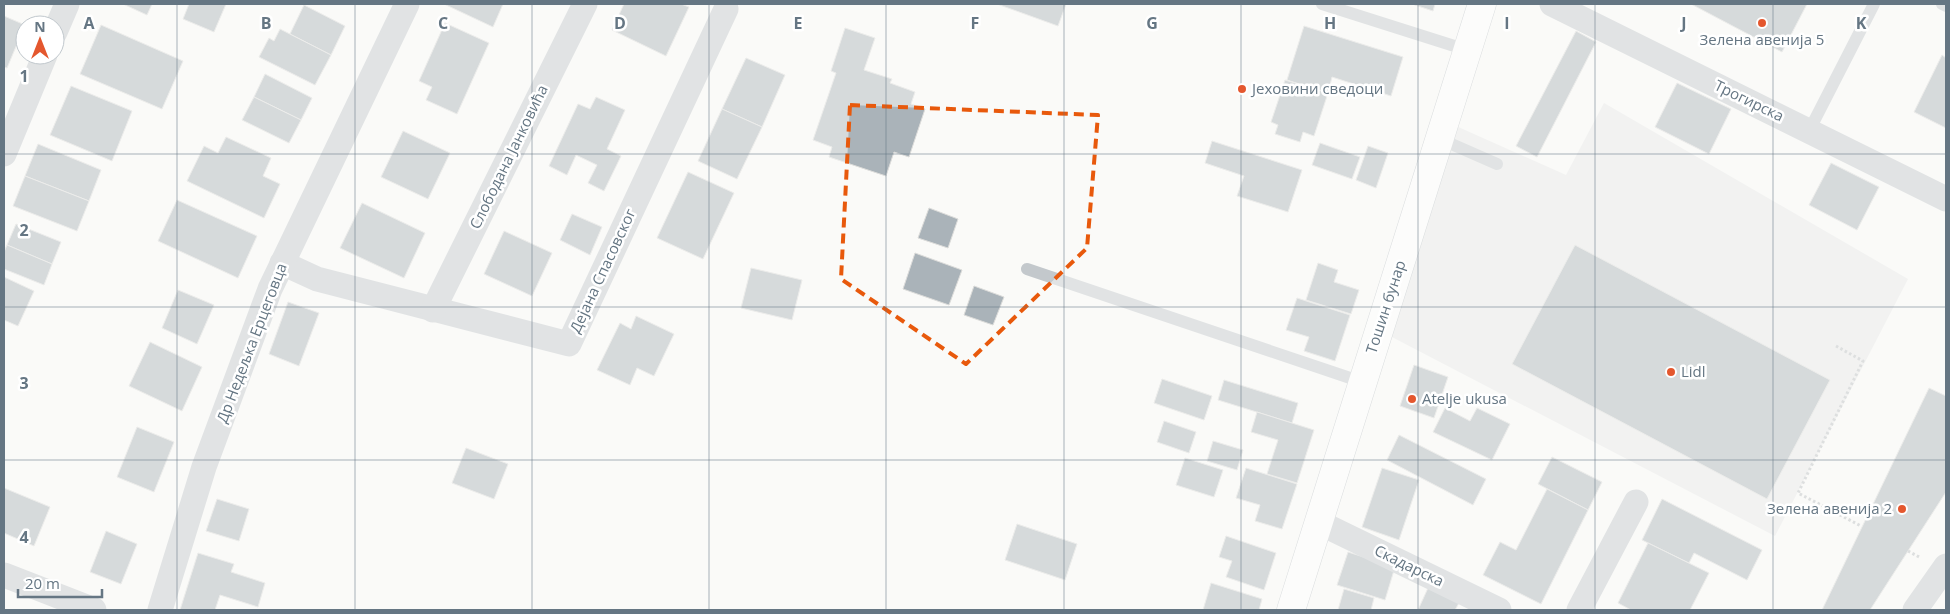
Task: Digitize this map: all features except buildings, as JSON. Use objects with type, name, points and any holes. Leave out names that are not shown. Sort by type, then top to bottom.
[{"type":"main road","name":"Тошин бунар","points":[[1291,610],[1482,4]]},
{"type":"street","name":"Др Недељка Ерцеговца","points":[[160,610],[204,467],[270,289],[407,4]]},
{"type":"street","name":"Слободана Јанковића","points":[[433,310],[585,4]]},
{"type":"street","name":"Трогирска","points":[[1552,4],[1946,199]]},
{"type":"street","name":"Дејана Спасовског","points":[[282,263],[317,279],[569,344],[726,9]]},
{"type":"street","points":[[4,154],[41,65]]},
{"type":"street","points":[[1579,610],[1636,502]]},
{"type":"street","name":"Скадарска","points":[[1318,522],[1499,610]]},
{"type":"street","points":[[1915,610],[1946,566]]},
{"type":"street","points":[[4,575],[94,610]]},
{"type":"lane","points":[[1322,4],[1467,50]]},
{"type":"lane","points":[[1809,131],[1874,4]]},
{"type":"lane","points":[[1942,4],[1946,6]]},
{"type":"lane","points":[[1440,139],[1497,164]]},
{"type":"lane","points":[[1027,269],[1362,382]]},
{"type":"path","points":[[1836,346],[1863,360],[1798,493],[1861,526]]},
{"type":"highlighted area","points":[[850,105],[1098,115],[1087,248],[966,364],[841,279]]},
{"type":"shaded area","points":[[1604,103],[1908,279],[1775,536],[1390,336],[1456,126],[1566,175]]},
{"type":"place","name":"Зелена авенија 5","points":[[1762,23]]},
{"type":"place","name":"Јеховини сведоци","points":[[1242,89]]},
{"type":"place","name":"Lidl","points":[[1671,372]]},
{"type":"place","name":"Atelje ukusa","points":[[1412,399]]},
{"type":"place","name":"Зелена авенија 2","points":[[1902,509]]}]
